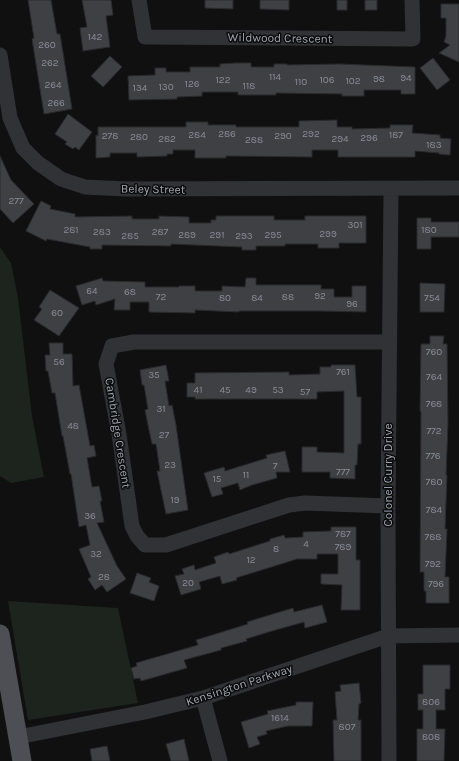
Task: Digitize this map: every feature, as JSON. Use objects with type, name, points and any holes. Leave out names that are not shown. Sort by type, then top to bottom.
[{"type":"main road","points":[[0,634],[22,761]]},
{"type":"street","name":"Wildwood Crescent","points":[[139,0],[145,37],[412,39],[412,0]]},
{"type":"street","name":"Beley Street","points":[[0,55],[10,118],[23,148],[38,163],[61,179],[85,187],[126,189],[459,188]]},
{"type":"street","name":"Colonel Curry Drive","points":[[389,761],[388,506],[391,189]]},
{"type":"street","name":"Cambridge Crescent","points":[[388,506],[305,503],[289,505],[166,545],[145,545],[137,536],[132,526],[119,434],[106,364],[112,346],[134,342],[389,342]]},
{"type":"street","name":"Kensington Parkway","points":[[18,737],[145,712],[203,698],[388,636],[459,635]]},
{"type":"street","points":[[203,698],[220,761]]},
{"type":"shaded area","points":[[0,247],[11,263],[18,298],[32,416],[44,477],[11,483],[0,476]]},
{"type":"shaded area","points":[[8,601],[118,608],[138,703],[28,720]]},
{"type":"building","points":[[28,0],[51,0],[57,34],[60,34],[72,109],[44,114],[32,39],[34,38]]},
{"type":"building","points":[[82,0],[111,0],[113,15],[106,16],[110,47],[83,51],[80,28],[87,27]]},
{"type":"building","points":[[205,0],[233,0],[233,9],[205,8]]},
{"type":"building","points":[[260,0],[289,0],[289,10],[260,9]]},
{"type":"building","points":[[337,0],[347,0],[347,10],[337,10]]},
{"type":"building","points":[[365,0],[377,0],[377,10],[365,10]]},
{"type":"building","points":[[441,4],[459,4],[459,62],[439,53],[450,45],[444,42],[446,36],[446,18],[441,18]]},
{"type":"building","points":[[110,56],[122,67],[103,87],[91,76]]},
{"type":"building","points":[[433,58],[450,80],[437,90],[420,68]]},
{"type":"building","points":[[251,63],[251,67],[274,67],[274,64],[339,64],[415,67],[415,94],[401,94],[401,90],[364,90],[364,96],[342,96],[342,94],[276,93],[276,95],[238,95],[238,92],[202,92],[202,96],[177,97],[177,99],[129,100],[128,76],[155,75],[155,68],[166,68],[166,72],[190,72],[190,67],[220,67],[220,64]]},
{"type":"building","points":[[68,114],[92,132],[79,150],[75,147],[73,149],[65,144],[67,142],[55,134]]},
{"type":"building","points":[[337,120],[337,127],[352,127],[352,129],[390,128],[390,125],[413,125],[412,133],[440,135],[440,138],[451,139],[450,155],[415,151],[415,157],[338,157],[338,150],[312,150],[312,157],[226,156],[226,158],[195,158],[195,150],[173,150],[173,154],[167,154],[167,156],[137,157],[137,153],[110,153],[110,157],[96,158],[96,135],[98,136],[98,127],[186,127],[186,122],[208,122],[208,125],[236,125],[236,127],[299,127],[299,121]]},
{"type":"building","points":[[0,156],[11,180],[34,204],[13,223],[0,209]]},
{"type":"building","points":[[41,201],[51,206],[50,209],[75,214],[75,217],[132,216],[132,219],[159,219],[159,216],[189,217],[189,223],[211,223],[211,220],[216,220],[216,216],[274,216],[274,220],[305,220],[305,216],[366,216],[366,243],[339,243],[339,248],[318,248],[318,244],[285,244],[285,246],[256,246],[256,250],[242,250],[242,247],[171,244],[171,246],[102,245],[102,249],[90,249],[90,247],[47,239],[46,241],[26,231]]},
{"type":"building","points":[[417,218],[431,218],[431,222],[459,222],[459,237],[431,237],[431,249],[417,249]]},
{"type":"building","points":[[102,278],[103,281],[145,282],[145,287],[195,286],[195,291],[222,291],[222,286],[245,287],[246,278],[256,278],[256,285],[321,285],[321,289],[334,289],[334,297],[352,297],[352,286],[366,286],[366,312],[239,312],[195,310],[195,313],[149,312],[149,302],[130,302],[130,310],[114,310],[115,299],[96,305],[95,301],[82,305],[76,286]]},
{"type":"building","points":[[420,283],[445,284],[444,312],[420,312]]},
{"type":"building","points":[[50,290],[79,308],[59,336],[34,320],[42,309],[39,307]]},
{"type":"building","points":[[430,336],[444,336],[443,344],[447,344],[448,423],[445,577],[449,577],[449,603],[426,603],[426,591],[424,591],[424,572],[420,572],[421,344],[430,344]]},
{"type":"building","points":[[49,343],[63,343],[63,354],[72,354],[73,386],[79,385],[90,446],[94,445],[96,456],[87,458],[92,487],[99,486],[102,501],[100,501],[104,522],[97,523],[117,566],[126,579],[107,592],[102,585],[95,590],[88,579],[91,577],[79,549],[90,545],[86,525],[79,527],[71,474],[62,436],[55,393],[52,393],[48,371],[46,371],[45,355],[50,355]]},
{"type":"building","points":[[166,365],[169,381],[165,381],[169,406],[172,405],[176,425],[188,510],[166,514],[157,471],[160,471],[156,444],[152,444],[145,410],[148,409],[140,370]]},
{"type":"building","points":[[331,365],[355,365],[357,397],[361,397],[361,444],[358,444],[355,479],[330,478],[330,472],[302,472],[302,447],[317,447],[317,452],[344,453],[344,391],[317,392],[317,399],[195,399],[195,397],[187,397],[187,383],[195,383],[195,373],[289,372],[289,375],[320,374],[320,367],[331,367]]},
{"type":"building","points":[[285,451],[290,472],[276,472],[277,478],[240,490],[238,483],[221,488],[223,494],[212,497],[204,473],[224,467],[225,471],[267,458],[266,455]]},
{"type":"building","points":[[331,527],[356,527],[356,560],[360,560],[360,610],[341,610],[342,585],[321,584],[321,574],[338,574],[338,554],[317,554],[317,559],[297,559],[236,578],[237,580],[222,584],[220,576],[199,582],[201,589],[181,595],[175,576],[184,574],[182,569],[194,565],[195,570],[216,563],[214,557],[228,552],[229,554],[284,535],[285,538],[303,537],[303,532],[331,531]]},
{"type":"building","points":[[137,573],[151,578],[149,582],[159,586],[154,601],[130,593]]},
{"type":"building","points":[[322,605],[327,622],[305,628],[304,622],[272,631],[246,639],[247,641],[221,648],[221,650],[184,660],[187,668],[141,681],[140,678],[134,679],[131,668],[137,666],[136,663],[198,645],[196,640],[248,624],[247,622],[293,608],[294,612]]},
{"type":"building","points":[[423,665],[450,665],[450,689],[445,689],[445,710],[436,710],[436,729],[445,729],[444,761],[417,761],[417,729],[423,729],[423,710],[418,710],[418,694],[423,694]]},
{"type":"building","points":[[359,683],[361,703],[359,704],[358,720],[361,720],[361,761],[334,761],[333,720],[337,720],[335,692],[341,691],[340,685]]},
{"type":"building","points":[[296,702],[313,702],[312,726],[288,726],[266,731],[267,734],[257,737],[260,744],[249,748],[241,722],[268,714],[267,711],[296,705]]},
{"type":"building","points":[[184,739],[189,761],[171,761],[166,744]]},
{"type":"building","points":[[107,746],[110,761],[92,761],[90,749]]}]
